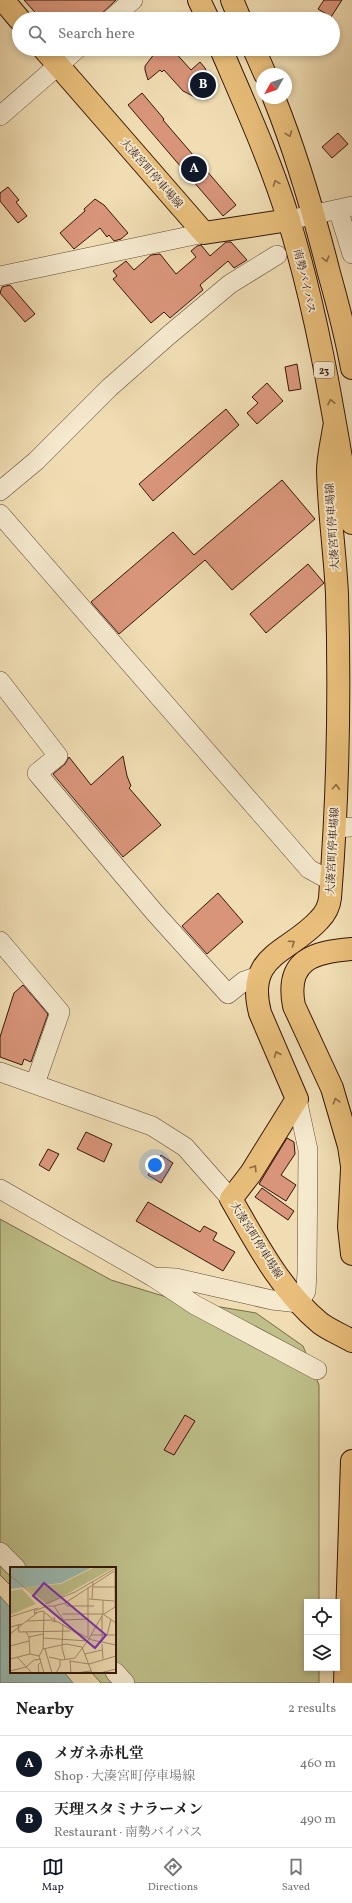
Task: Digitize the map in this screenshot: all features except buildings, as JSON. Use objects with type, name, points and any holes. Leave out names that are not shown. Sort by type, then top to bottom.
[{"type":"main road","points":[[3,0],[13,12]]},
{"type":"main road","points":[[199,0],[205,12]]},
{"type":"main road","points":[[232,0],[237,12]]},
{"type":"main road","name":"大湊宮町停車場線","points":[[50,56],[204,233]]},
{"type":"main road","name":"南勢バイパス","points":[[224,56],[264,151],[289,220],[306,281],[335,423],[352,523]]},
{"type":"main road","points":[[257,56],[262,68]]},
{"type":"main road","points":[[276,104],[289,134],[314,213],[350,346],[352,368]]},
{"type":"main road","points":[[204,233],[289,220]]},
{"type":"main road","name":"大湊宮町停車場線","points":[[335,423],[328,469],[337,593],[338,741],[343,828],[331,881],[329,905],[322,916],[299,938],[272,956],[264,964],[259,976],[257,1000],[260,1013],[297,1099],[251,1173],[231,1199],[263,1252],[299,1303],[321,1324],[352,1341]]},
{"type":"main road","points":[[352,949],[317,954],[303,962],[295,974],[292,995],[294,1006],[332,1088],[349,1146],[352,1166]]},
{"type":"main road","points":[[352,1169],[349,1228],[352,1254]]},
{"type":"main road","points":[[345,1683],[352,1461]]},
{"type":"street","points":[[119,12],[133,0]]},
{"type":"street","points":[[0,116],[69,56]]},
{"type":"street","points":[[289,220],[314,213],[345,208],[352,254]]},
{"type":"street","points":[[0,276],[204,233]]},
{"type":"street","points":[[0,491],[36,461],[109,388],[169,335],[230,284],[277,255]]},
{"type":"street","points":[[0,514],[309,869],[331,881]]},
{"type":"street","points":[[0,681],[58,756],[37,773],[155,913],[228,994],[244,981],[259,976]]},
{"type":"street","points":[[0,941],[60,1012],[36,1084]]},
{"type":"street","points":[[0,1072],[158,1130],[185,1147],[231,1199]]},
{"type":"street","points":[[153,1277],[176,1278],[272,1300],[299,1303],[306,1291],[308,1150],[297,1099]]},
{"type":"street","points":[[0,1189],[153,1277],[195,1305],[317,1370]]},
{"type":"street","points":[[0,1552],[15,1567]]},
{"type":"street","points":[[116,1673],[125,1683]]},
{"type":"green space","points":[[0,1219],[111,1280],[173,1299],[256,1313],[303,1346],[319,1385],[319,1599],[304,1599],[304,1671],[319,1671],[319,1683],[101,1683],[92,1673],[116,1673],[116,1567],[10,1567],[10,1585],[0,1575]]},
{"type":"water","points":[[0,1596],[10,1608],[10,1673],[65,1673],[73,1683],[0,1683]]},
{"type":"place","name":"天理スタミナラーメン","points":[[203,85]]},
{"type":"place","name":"メガネ赤札堂","points":[[194,169]]}]
